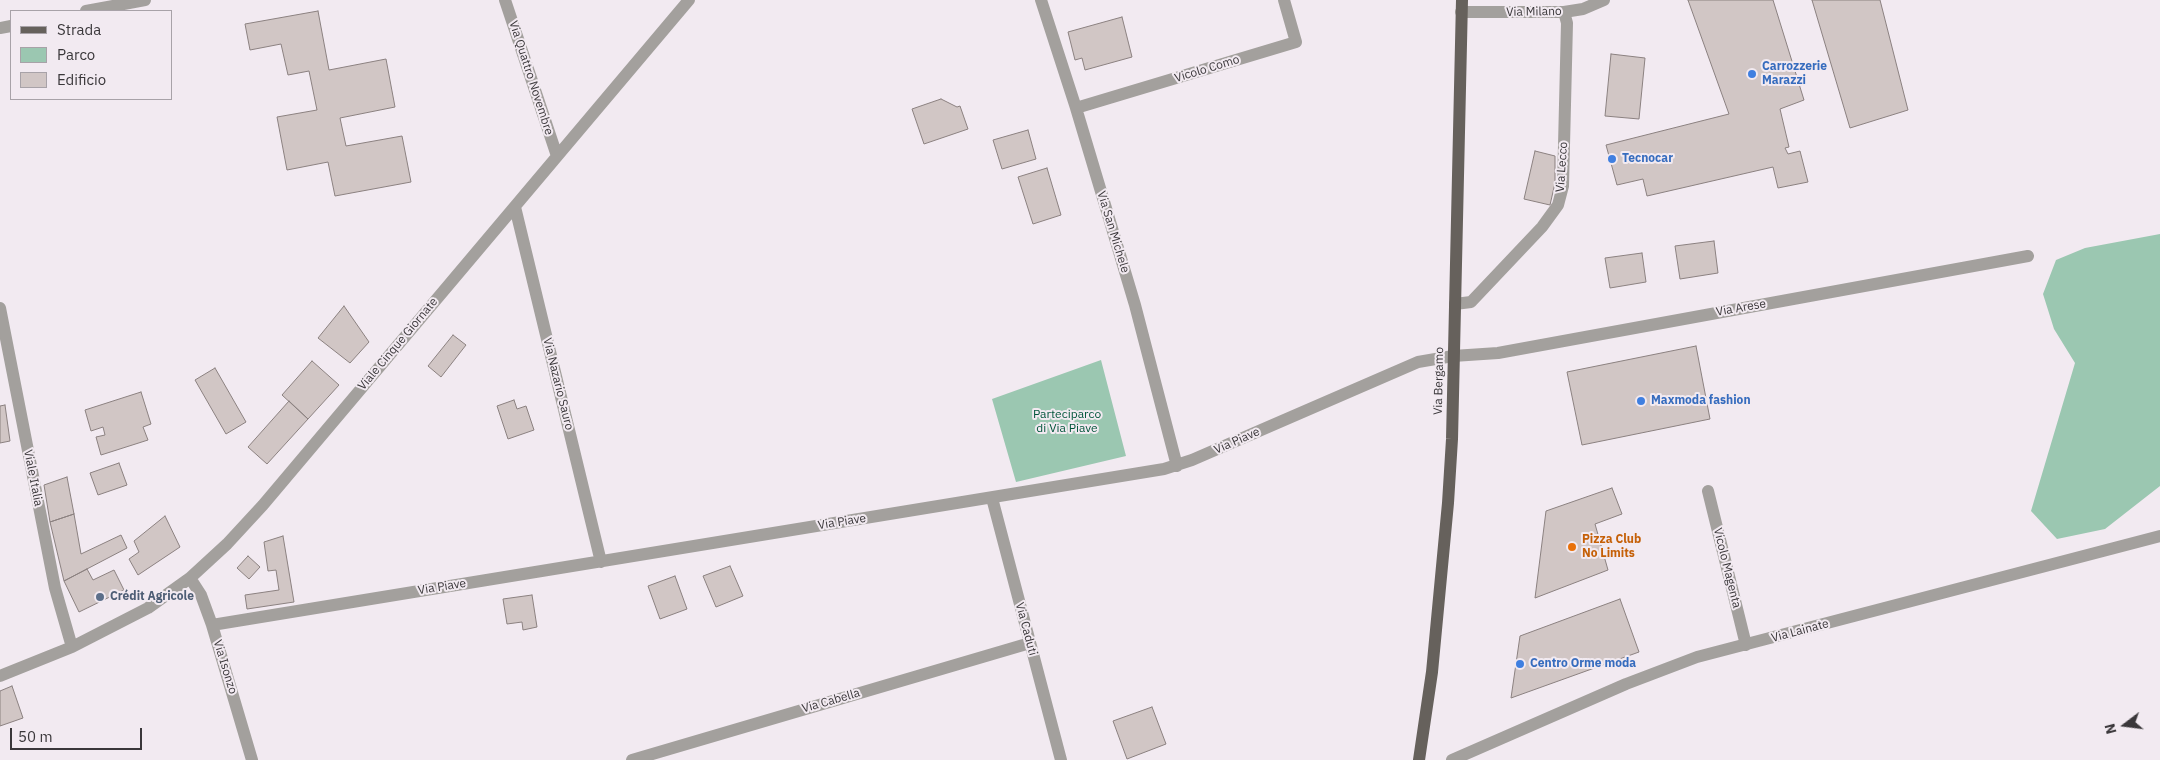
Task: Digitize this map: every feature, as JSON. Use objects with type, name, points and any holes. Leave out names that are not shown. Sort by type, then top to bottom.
[{"type":"main road","name":"Via Bergamo","points":[[1419,760],[1432,672],[1442,581],[1451,457],[1462,6]]},
{"type":"street","points":[[91,10],[145,0]]},
{"type":"street","name":"Via Quattro Novembre","points":[[505,0],[557,156]]},
{"type":"street","name":"Viale Cinque Giornate","points":[[0,676],[72,647],[148,608],[190,578],[226,544],[262,505],[689,0]]},
{"type":"street","name":"Via San Michele","points":[[1040,0],[1076,108],[1135,305],[1177,466]]},
{"type":"street","name":"Vicolo Como","points":[[1076,108],[1296,42],[1284,0]]},
{"type":"street","name":"Via Milano","points":[[1462,6],[1564,12],[1583,10],[1604,0]]},
{"type":"street","name":"Via Lecco","points":[[1455,304],[1471,302],[1542,227],[1558,205],[1563,186],[1568,23],[1564,12]]},
{"type":"street","name":"Via Nazario Sauro","points":[[515,207],[601,562]]},
{"type":"street","name":"Via Arese","points":[[1454,356],[1498,353],[2028,256]]},
{"type":"street","name":"Viale Italia","points":[[0,308],[55,588],[72,647]]},
{"type":"street","name":"Via Piave","points":[[212,625],[1177,466],[1418,362],[1454,356]]},
{"type":"street","name":"Vicolo Magenta","points":[[1708,491],[1746,645]]},
{"type":"street","name":"Via Caduti","points":[[992,498],[1061,760]]},
{"type":"street","name":"Via Lainate","points":[[1452,760],[1662,669],[1746,645],[2160,536]]},
{"type":"street","name":"Via Isonzo","points":[[190,578],[201,595],[212,625],[252,760]]},
{"type":"street","name":"Via Cabella","points":[[632,760],[1030,643]]},
{"type":"green space","points":[[2160,234],[2160,486],[2105,529],[2057,539],[2031,511],[2075,363],[2054,329],[2043,294],[2056,260],[2085,248]]},
{"type":"green space","name":"Parteciparco di Via Piave","points":[[1101,360],[1126,456],[1016,482],[992,399]]},
{"type":"building","points":[[1688,0],[1773,0],[1804,100],[1780,109],[1789,147],[1785,148],[1788,154],[1800,151],[1808,182],[1778,188],[1773,167],[1647,196],[1643,179],[1617,185],[1606,145],[1729,114]]},
{"type":"building","points":[[1812,0],[1880,0],[1908,110],[1850,128]]},
{"type":"building","points":[[318,11],[329,70],[386,59],[395,107],[340,118],[346,146],[402,136],[411,182],[335,196],[328,162],[287,170],[277,117],[317,110],[309,71],[288,75],[281,44],[250,50],[245,24]]},
{"type":"building","points":[[1122,17],[1132,57],[1085,70],[1082,58],[1075,60],[1068,32]]},
{"type":"building","points":[[1611,54],[1645,58],[1639,119],[1605,116]]},
{"type":"building","points":[[941,99],[957,107],[960,106],[968,129],[924,144],[912,109]]},
{"type":"building","points":[[1028,130],[1036,159],[1002,169],[993,140]]},
{"type":"building","points":[[1535,151],[1555,156],[1555,183],[1550,205],[1524,199]]},
{"type":"building","points":[[1047,168],[1061,215],[1033,224],[1018,177]]},
{"type":"building","points":[[1714,241],[1718,273],[1680,279],[1675,246]]},
{"type":"building","points":[[1642,253],[1646,282],[1610,288],[1605,258]]},
{"type":"building","points":[[344,306],[369,342],[350,363],[318,338]]},
{"type":"building","points":[[453,335],[466,345],[441,377],[428,366]]},
{"type":"building","points":[[1696,346],[1710,419],[1582,445],[1567,372]]},
{"type":"building","points":[[312,361],[339,385],[308,419],[282,395]]},
{"type":"building","points":[[215,368],[246,422],[226,434],[195,380]]},
{"type":"building","points":[[141,392],[151,424],[143,427],[148,440],[101,455],[96,437],[105,435],[103,427],[91,431],[85,410]]},
{"type":"building","points":[[514,400],[517,409],[526,406],[534,430],[508,439],[497,406]]},
{"type":"building","points":[[289,401],[308,419],[267,464],[248,447]]},
{"type":"building","points":[[5,405],[10,441],[0,443],[0,406]]},
{"type":"building","points":[[119,463],[127,485],[98,495],[90,473]]},
{"type":"building","points":[[67,477],[74,514],[50,522],[44,485]]},
{"type":"building","name":"Pizza Club No Limits","points":[[1612,488],[1622,514],[1595,524],[1608,570],[1535,598],[1546,511]]},
{"type":"building","points":[[74,514],[81,554],[121,535],[127,548],[64,581],[50,522]]},
{"type":"building","points":[[165,516],[180,547],[138,575],[129,559],[139,552],[134,541]]},
{"type":"building","points":[[283,536],[294,602],[247,609],[245,595],[279,590],[276,570],[268,571],[264,542]]},
{"type":"building","points":[[248,556],[260,567],[249,579],[237,568]]},
{"type":"building","points":[[730,566],[743,596],[716,607],[703,576]]},
{"type":"building","points":[[87,569],[93,580],[114,570],[124,590],[79,612],[64,581]]},
{"type":"building","points":[[675,576],[687,609],[660,619],[648,586]]},
{"type":"building","points":[[532,595],[537,627],[523,630],[522,622],[507,624],[503,599]]},
{"type":"building","points":[[1620,599],[1639,652],[1511,698],[1520,636]]},
{"type":"building","points":[[12,686],[23,718],[0,726],[0,691]]},
{"type":"building","points":[[1152,707],[1166,744],[1127,759],[1113,721]]},
{"type":"place","name":"Carrozzerie Marazzi","points":[[1752,74]]},
{"type":"place","name":"Tecnocar","points":[[1612,159]]},
{"type":"place","name":"Maxmoda fashion","points":[[1641,401]]},
{"type":"place","name":"Pizza Club No Limits","points":[[1572,547]]},
{"type":"place","name":"Crédit Agricole","points":[[100,597]]},
{"type":"place","name":"Centro Orme moda","points":[[1520,664]]}]
